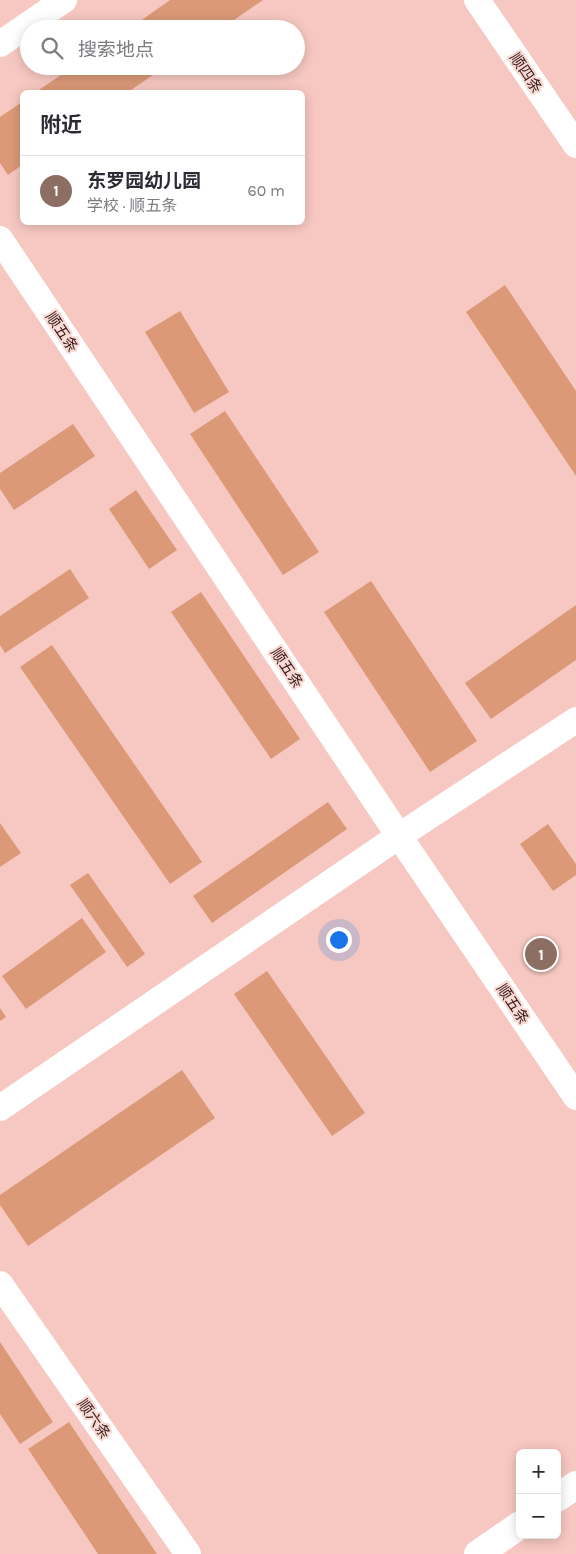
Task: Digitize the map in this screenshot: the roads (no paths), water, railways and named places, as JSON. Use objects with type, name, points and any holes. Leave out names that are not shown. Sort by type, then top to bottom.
[{"type":"street","points":[[35,20],[64,0]]},
{"type":"street","name":"顺四条","points":[[477,0],[576,145]]},
{"type":"street","points":[[0,44],[20,30]]},
{"type":"street","name":"顺五条","points":[[0,239],[576,1097]]},
{"type":"street","points":[[0,1108],[399,836],[576,720]]},
{"type":"street","name":"顺六条","points":[[0,1284],[188,1554]]},
{"type":"street","points":[[561,1495],[576,1485]]},
{"type":"street","points":[[478,1554],[516,1528]]},
{"type":"place","name":"东罗园幼儿园","points":[[541,954]]}]
